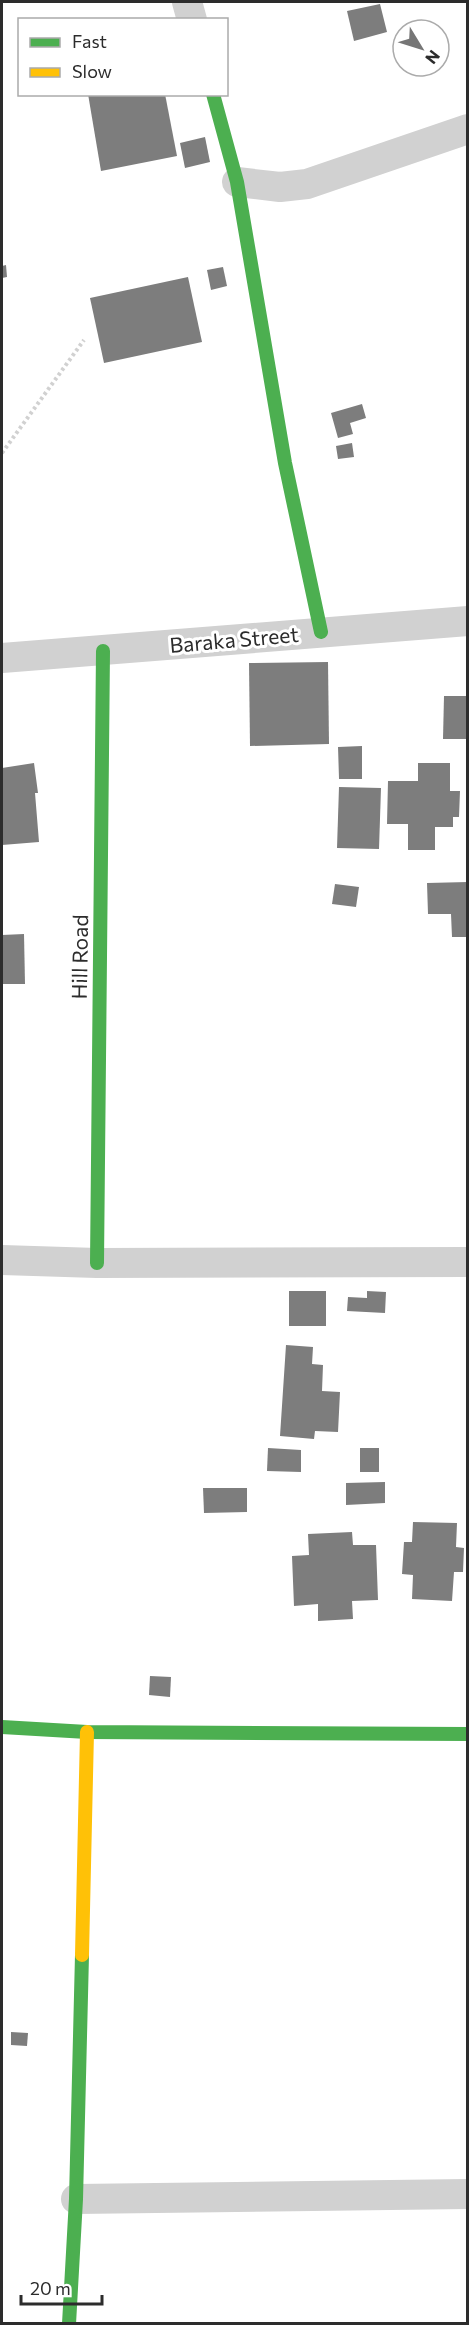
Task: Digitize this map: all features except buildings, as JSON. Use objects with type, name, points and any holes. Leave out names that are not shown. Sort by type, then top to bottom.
[{"type":"street","points":[[187,2],[191,18]]},
{"type":"street","points":[[214,96],[237,182],[285,463],[321,632]]},
{"type":"street","points":[[237,182],[280,187],[307,184],[468,129]]},
{"type":"street","name":"Baraka Street","points":[[2,658],[468,621]]},
{"type":"street","name":"Hill Road","points":[[97,1263],[104,651]]},
{"type":"street","points":[[2,1260],[97,1263],[468,1262]]},
{"type":"street","points":[[2,1727],[87,1732],[468,1734]]},
{"type":"street","points":[[69,2324],[76,2199],[87,1732]]},
{"type":"street","points":[[76,2199],[468,2194]]},
{"type":"path","points":[[2,453],[84,340]]},
{"type":"traffic: fast","points":[[214,96],[237,182],[285,463],[321,632]]},
{"type":"traffic: fast","points":[[97,1263],[103,651]]},
{"type":"traffic: fast","points":[[2,1727],[87,1732],[468,1734]]},
{"type":"traffic: fast","points":[[69,2324],[76,2199],[82,1955]]},
{"type":"traffic: slow","points":[[82,1955],[87,1732]]}]
